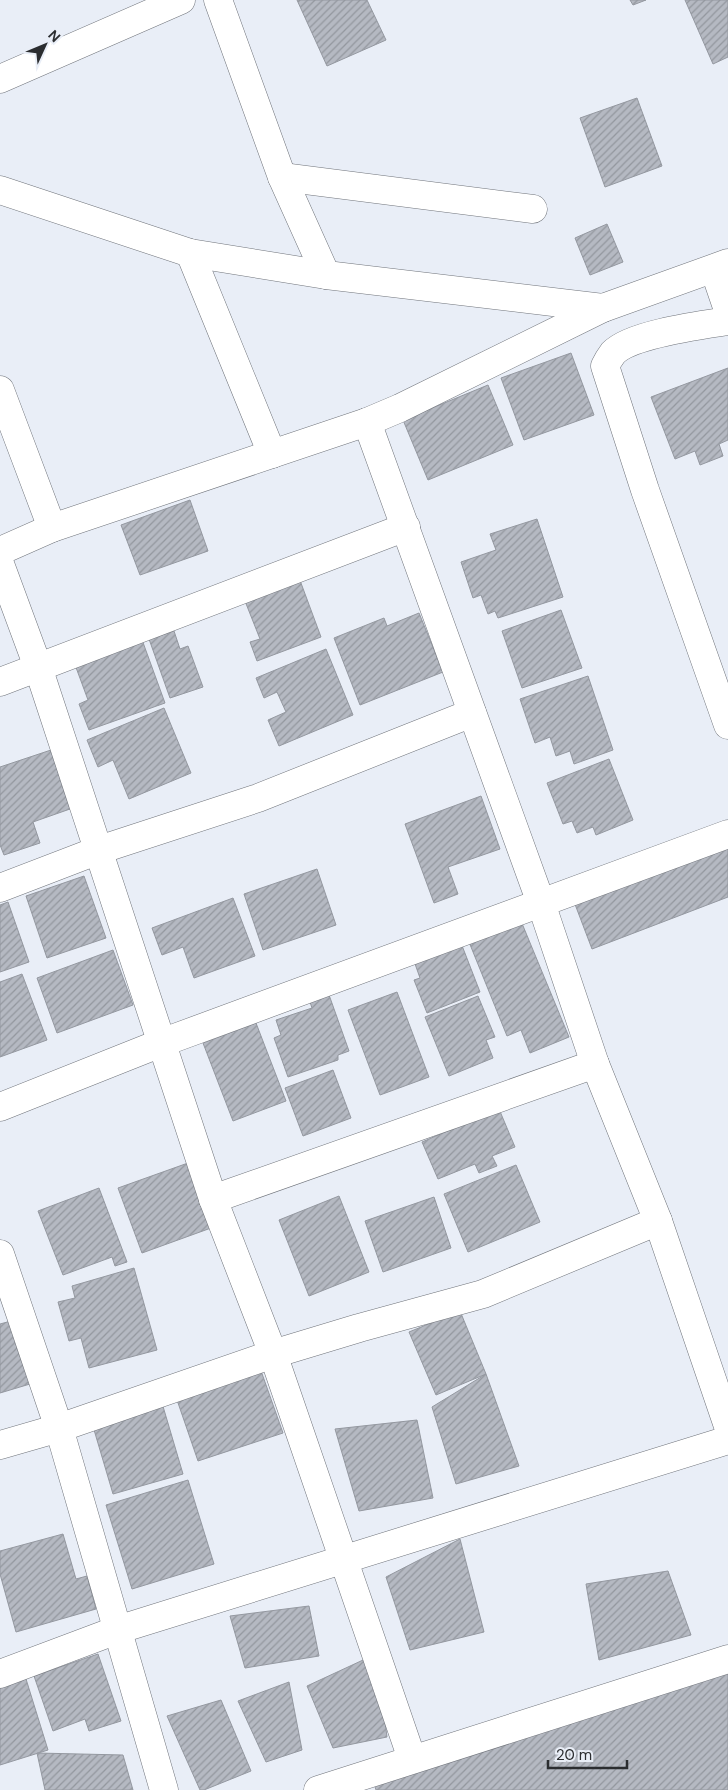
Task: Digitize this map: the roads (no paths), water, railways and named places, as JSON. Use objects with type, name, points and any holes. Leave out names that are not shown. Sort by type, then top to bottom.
[{"type":"street","points":[[0,79],[181,0]]},
{"type":"street","points":[[218,0],[282,177],[326,275]]},
{"type":"street","points":[[282,177],[532,209]]},
{"type":"street","points":[[0,190],[190,253],[326,275],[603,308]]},
{"type":"street","points":[[190,253],[272,454]]},
{"type":"street","points":[[0,551],[52,528],[367,422],[400,408],[603,308],[721,266],[728,310]]},
{"type":"street","points":[[728,321],[675,329],[628,344],[614,353],[605,366],[728,725]]},
{"type":"street","points":[[0,390],[52,528]]},
{"type":"street","points":[[367,422],[541,903],[595,1064],[658,1221],[728,1426]]},
{"type":"street","points":[[0,682],[406,526]]},
{"type":"street","points":[[0,564],[38,668],[213,1199],[273,1354],[412,1759]]},
{"type":"street","points":[[0,888],[99,850],[258,798],[472,713]]},
{"type":"street","points":[[0,1107],[161,1044],[728,834]]},
{"type":"street","points":[[213,1199],[595,1064]]},
{"type":"street","points":[[0,1446],[60,1428],[273,1354],[483,1294],[658,1221]]},
{"type":"street","points":[[0,1254],[60,1428],[164,1790]]},
{"type":"street","points":[[0,1674],[117,1630],[728,1440]]},
{"type":"street","points":[[318,1790],[728,1660]]}]
